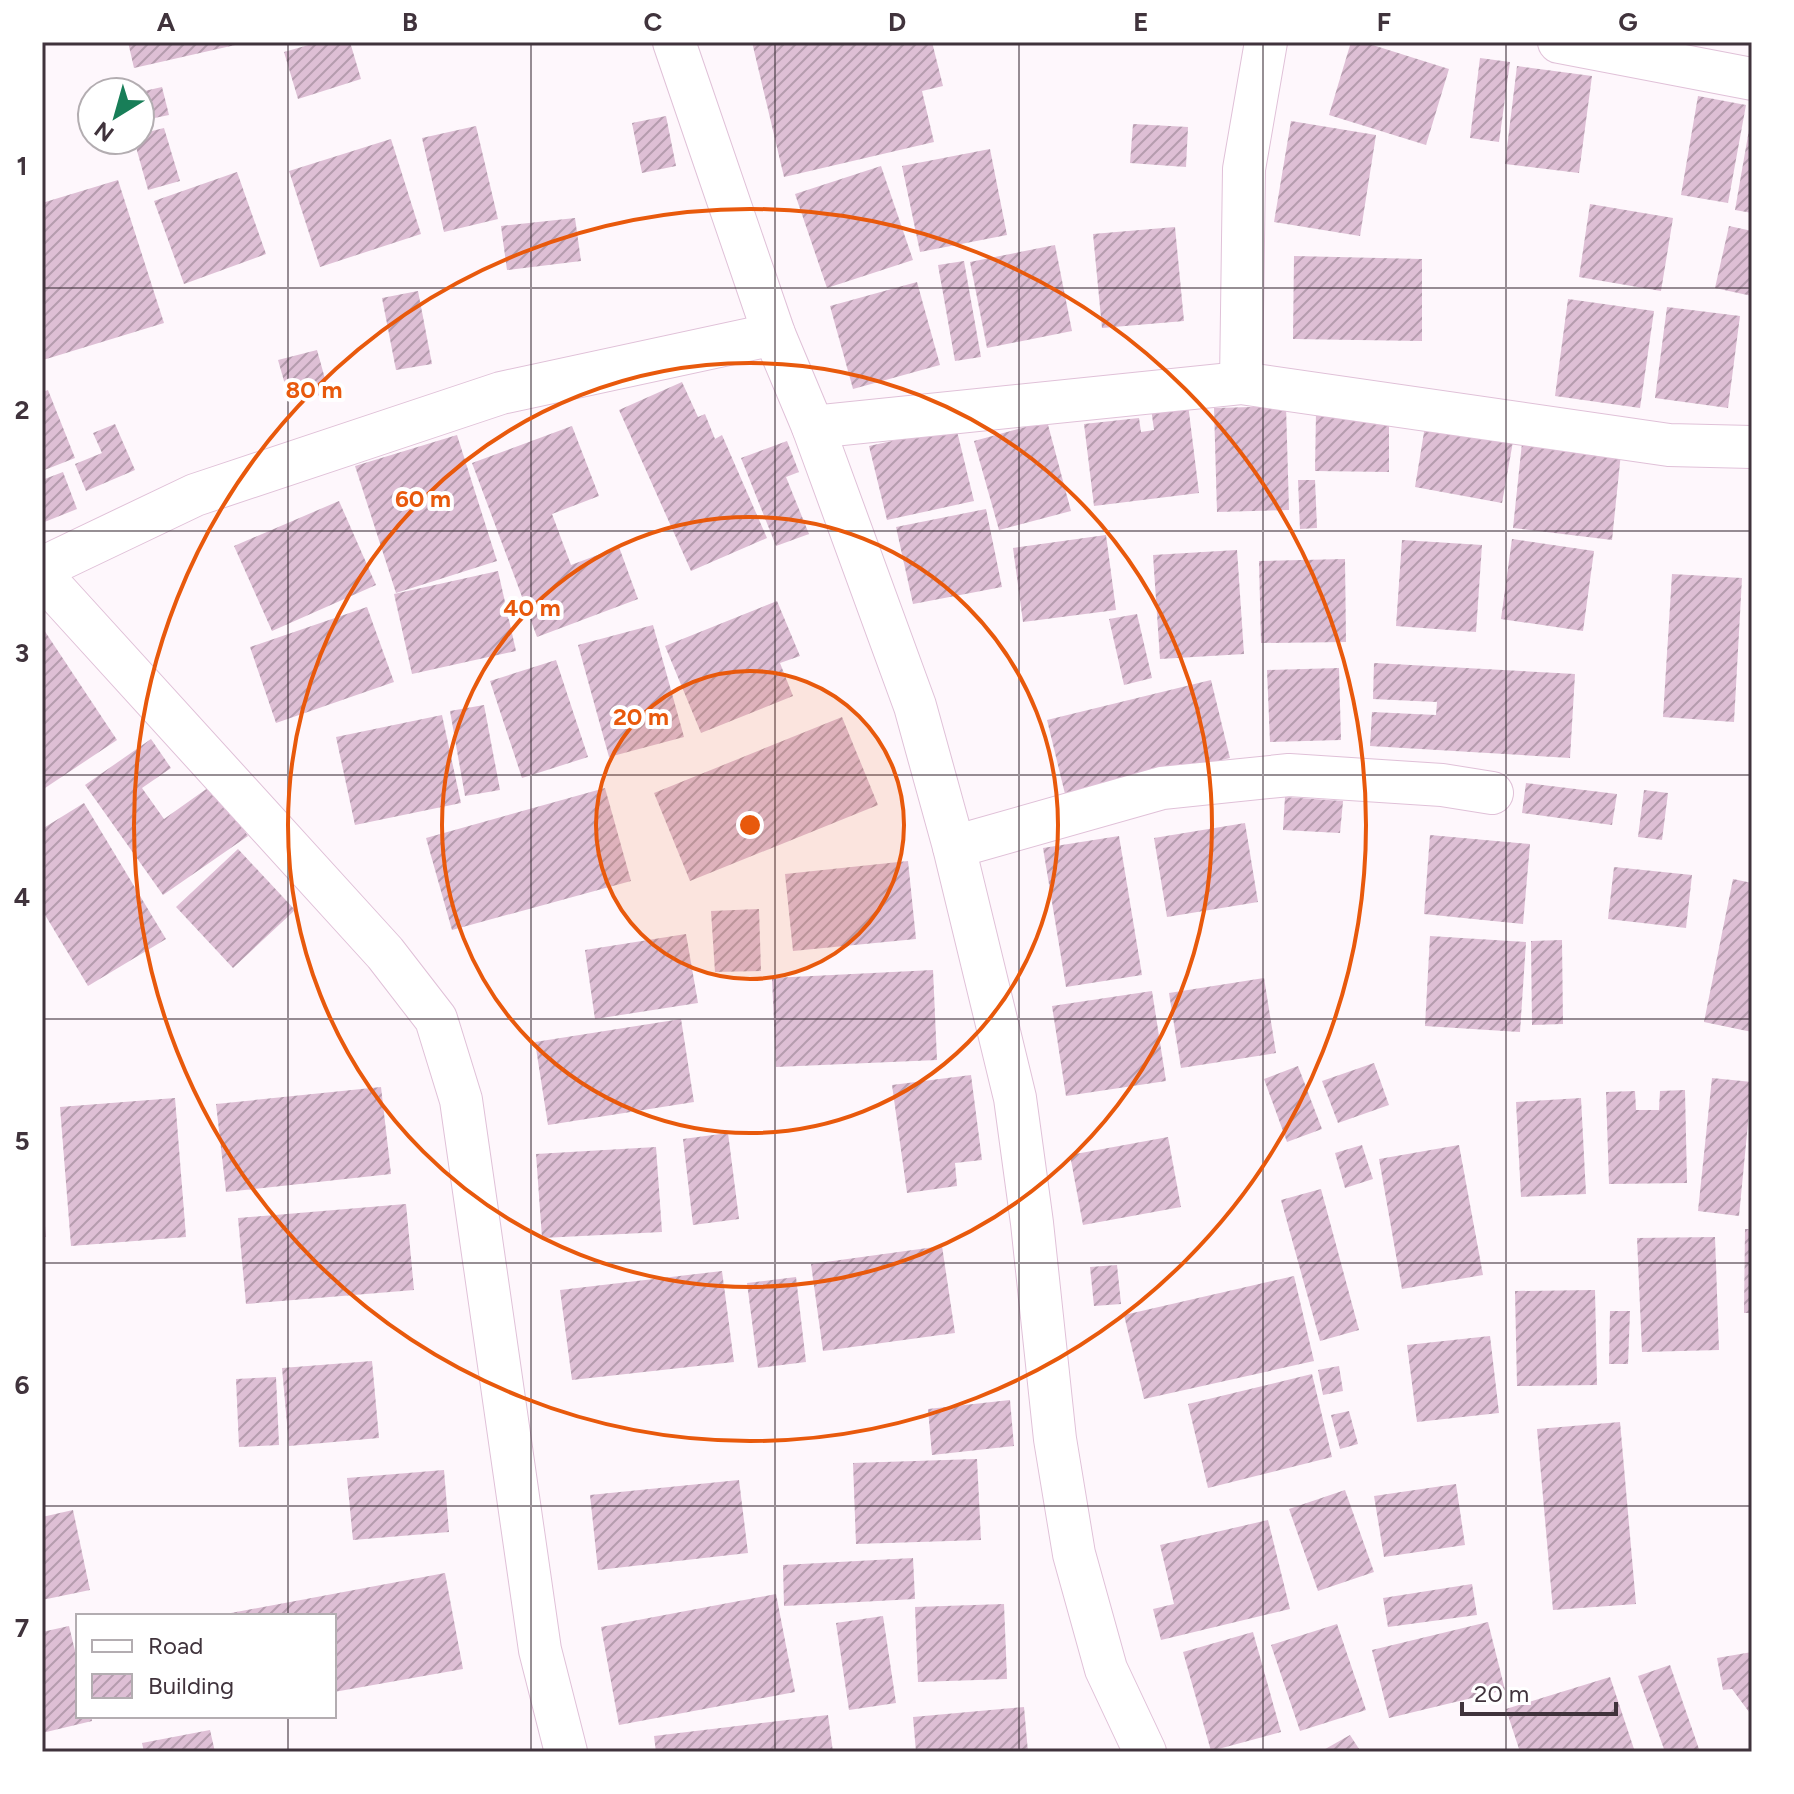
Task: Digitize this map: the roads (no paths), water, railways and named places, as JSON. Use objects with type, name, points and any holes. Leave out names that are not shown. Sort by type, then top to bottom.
[{"type":"street","points":[[674,42],[774,334],[813,427],[915,706],[954,847],[1015,1098],[1055,1439],[1074,1554],[1106,1669],[1145,1752]]},
{"type":"street","points":[[1241,383],[1244,169],[1266,42]]},
{"type":"street","points":[[1559,42],[1746,66]]},
{"type":"street","points":[[42,568],[195,495],[501,393],[774,334]]},
{"type":"street","points":[[813,427],[1241,383],[1669,445],[1752,447]]},
{"type":"street","points":[[42,576],[385,953],[436,1019],[461,1100],[540,1650],[566,1752]]},
{"type":"street","points":[[954,847],[1162,788],[1289,775],[1442,785],[1492,793]]}]
